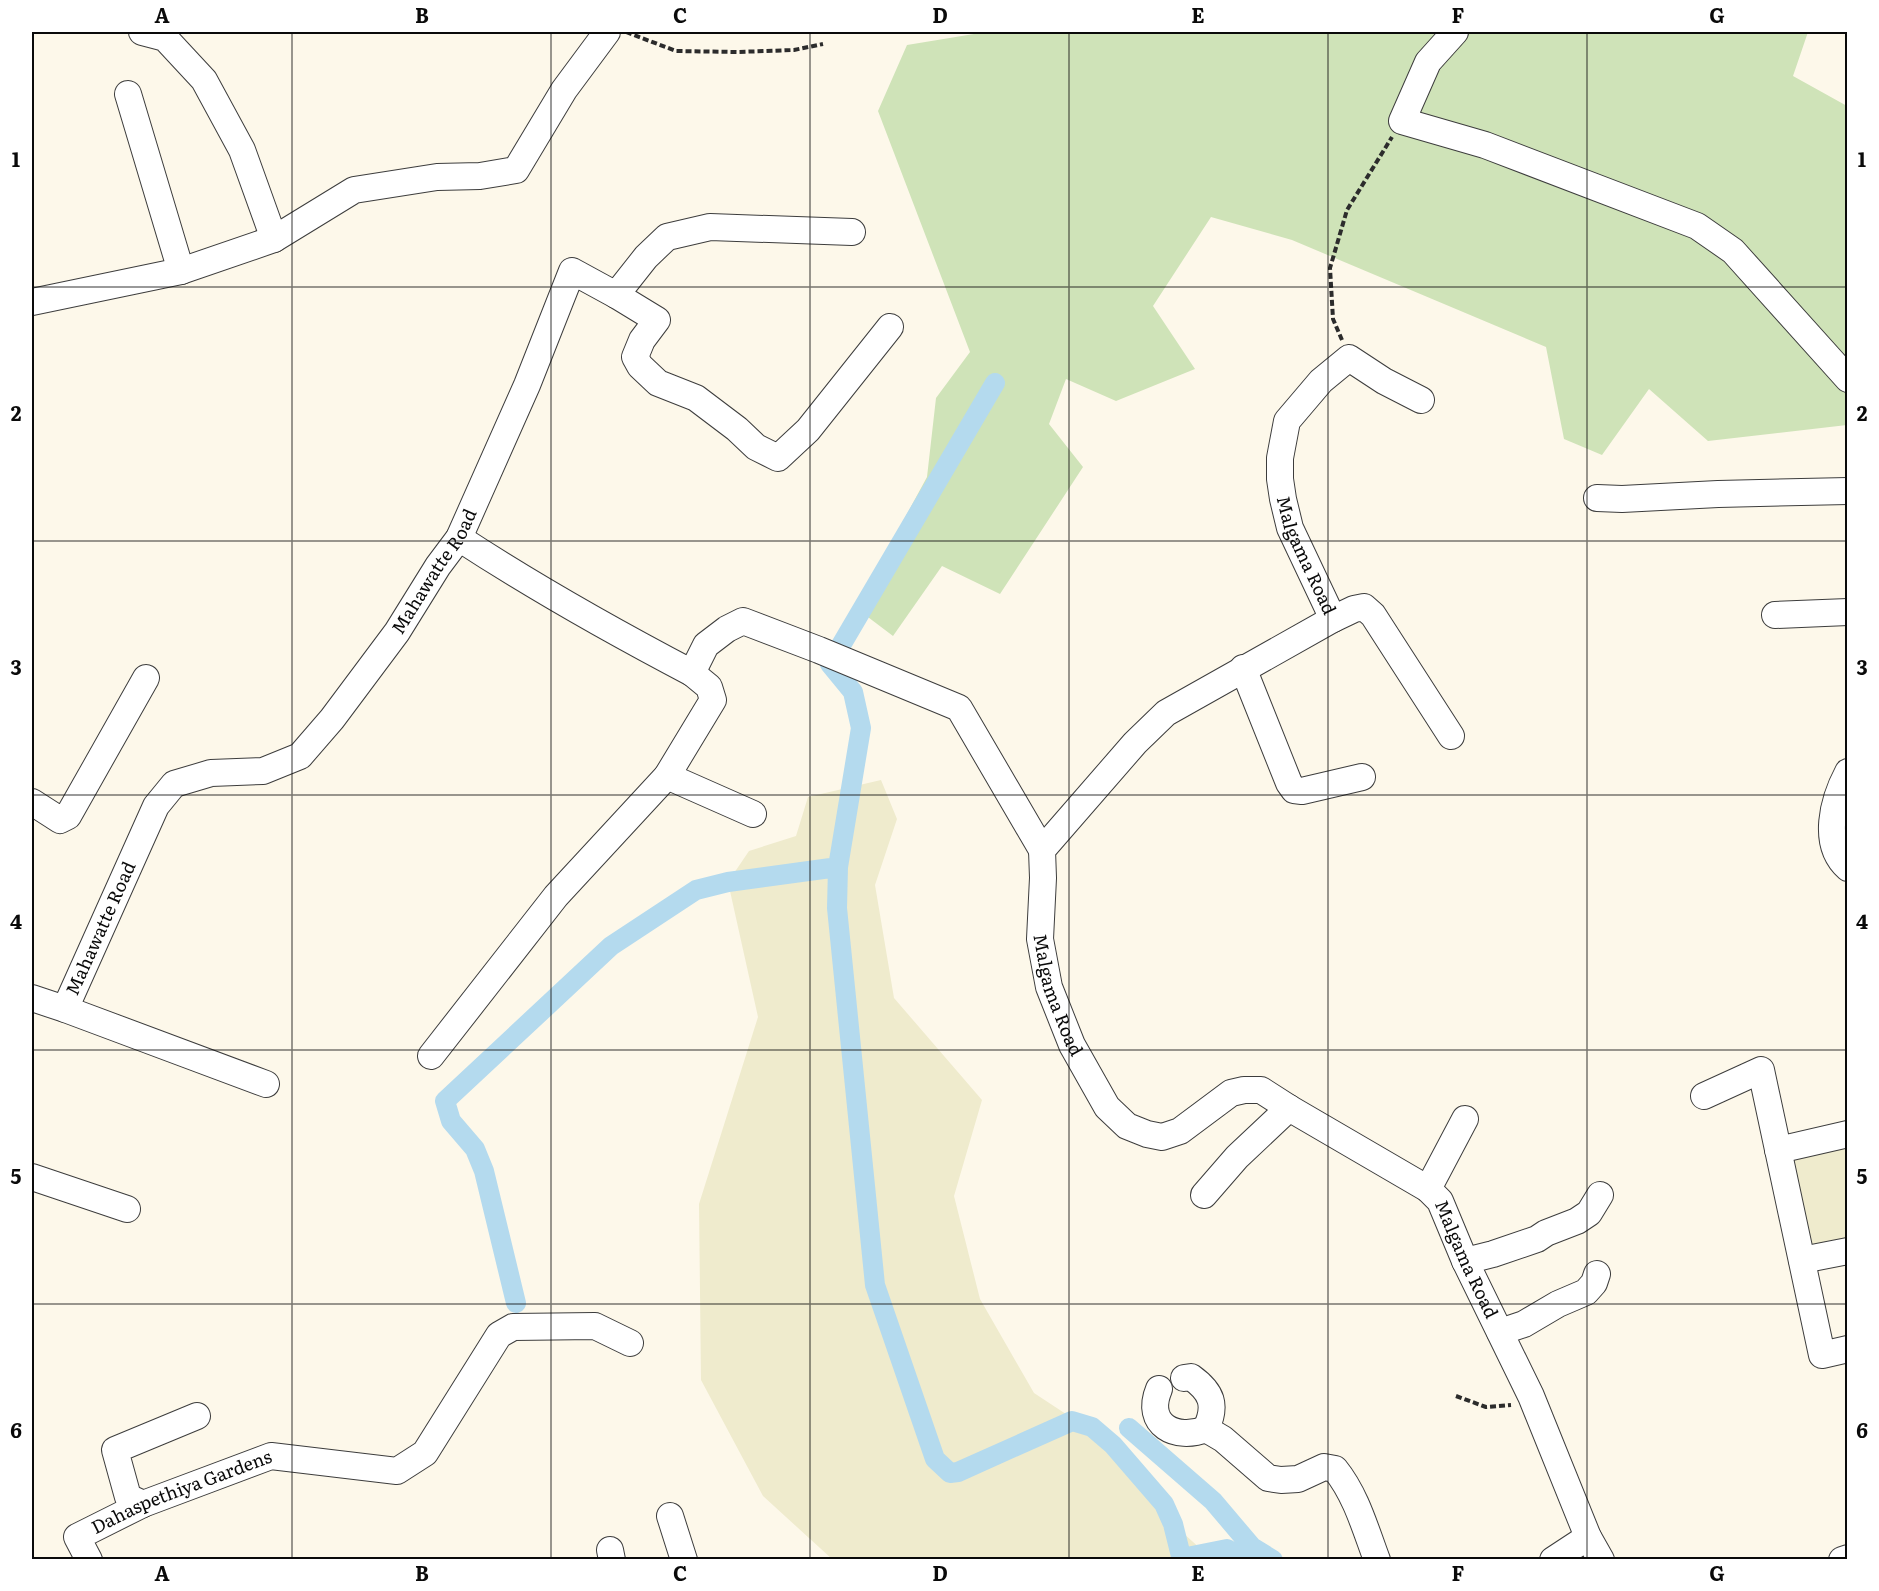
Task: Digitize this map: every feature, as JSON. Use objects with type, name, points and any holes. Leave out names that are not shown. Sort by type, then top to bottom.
[{"type":"street","points":[[142,32],[165,38],[204,80],[242,150],[274,239]]},
{"type":"street","points":[[32,302],[181,271],[274,239],[354,190],[437,177],[480,176],[516,170],[564,90],[607,32]]},
{"type":"street","points":[[1455,32],[1428,62],[1402,121],[1485,145],[1697,226],[1733,251],[1848,380]]},
{"type":"street","points":[[128,94],[181,271]]},
{"type":"street","points":[[852,232],[710,227],[667,237],[646,257],[616,295],[657,320],[642,340],[635,357],[640,366],[658,383],[696,398],[737,429],[756,447],[778,458],[808,430],[890,327]]},
{"type":"street","name":"Mahawatte Road","points":[[32,998],[65,1009],[156,806],[174,784],[211,773],[262,771],[300,756],[332,719],[397,632],[459,537],[527,385],[572,271],[616,295]]},
{"type":"street","points":[[1349,358],[1384,381],[1421,400]]},
{"type":"street","name":"Malgama Road","points":[[1349,358],[1321,381],[1287,421],[1280,458],[1281,489],[1290,528],[1333,619],[1166,713],[1135,743],[1042,850],[1040,939],[1048,987],[1072,1045],[1107,1107],[1127,1126],[1162,1137],[1180,1131],[1231,1093],[1261,1090],[1428,1190],[1440,1201],[1465,1261],[1531,1396],[1588,1537],[1601,1560]]},
{"type":"street","points":[[1597,498],[1848,491]]},
{"type":"street","points":[[431,1056],[556,896],[667,776],[713,699],[709,687],[692,673],[626,639],[500,565],[459,537]]},
{"type":"street","points":[[1333,619],[1364,607],[1373,615],[1451,736]]},
{"type":"street","points":[[1775,615],[1848,612]]},
{"type":"street","points":[[692,673],[706,645],[727,629],[743,621],[959,708],[1042,850]]},
{"type":"street","points":[[1243,668],[1289,783],[1294,790],[1302,791],[1362,777]]},
{"type":"street","points":[[32,802],[60,820],[68,816],[146,678]]},
{"type":"street","points":[[1848,772],[1841,785],[1832,818],[1835,849],[1841,862],[1848,868]]},
{"type":"street","points":[[667,776],[753,814]]},
{"type":"street","points":[[65,1009],[266,1084]]},
{"type":"street","points":[[1704,1096],[1761,1070],[1822,1355],[1848,1349]]},
{"type":"street","points":[[1204,1195],[1237,1157],[1289,1108]]},
{"type":"street","points":[[1428,1190],[1465,1119]]},
{"type":"street","points":[[1778,1150],[1848,1134]]},
{"type":"street","points":[[32,1177],[127,1209]]},
{"type":"street","points":[[1465,1261],[1537,1239],[1577,1221],[1589,1213],[1600,1195]]},
{"type":"street","points":[[1802,1260],[1848,1251]]},
{"type":"street","points":[[1500,1332],[1524,1324],[1558,1304],[1586,1292],[1594,1283],[1597,1274]]},
{"type":"street","name":"Dahaspethiya Gardens","points":[[89,1560],[77,1536],[143,1504],[271,1456],[397,1471],[424,1453],[499,1335],[513,1327],[595,1326],[630,1343]]},
{"type":"street","points":[[1184,1378],[1191,1377],[1208,1392],[1212,1405],[1211,1419],[1206,1429]]},
{"type":"street","points":[[1159,1389],[1156,1397],[1157,1416],[1168,1430],[1178,1434],[1206,1429],[1223,1439],[1268,1478],[1298,1479],[1324,1467],[1335,1469],[1346,1482],[1354,1499],[1377,1560]]},
{"type":"street","points":[[143,1504],[128,1497],[115,1450],[197,1416]]},
{"type":"street","points":[[670,1516],[684,1560]]},
{"type":"street","points":[[1553,1560],[1588,1537]]},
{"type":"street","points":[[1842,1560],[1848,1558]]},
{"type":"path","points":[[626,32],[676,51],[794,50],[823,44]]},
{"type":"path","points":[[1349,358],[1333,319],[1330,268],[1347,210],[1402,121]]},
{"type":"path","points":[[1456,1396],[1486,1407],[1516,1405],[1531,1396]]},
{"type":"shaded area","points":[[881,780],[897,819],[875,885],[894,998],[982,1100],[954,1196],[980,1299],[1034,1393],[1113,1445],[1173,1524],[1212,1559],[832,1559],[763,1496],[701,1380],[699,1204],[758,1017],[728,882],[749,851],[796,836],[808,797]]},
{"type":"shaded area","points":[[1847,1138],[1847,1247],[1805,1256],[1782,1153]]},
{"type":"green space","points":[[986,32],[1808,32],[1793,76],[1847,106],[1847,425],[1708,441],[1649,389],[1602,455],[1564,439],[1546,347],[1292,240],[1211,217],[1153,306],[1195,369],[1116,401],[1066,379],[1049,424],[1083,467],[1000,594],[942,566],[893,636],[856,608],[927,477],[936,398],[970,352],[878,111],[907,45]]},
{"type":"waterway","points":[[995,383],[830,664],[853,692],[861,728],[838,867],[837,908],[875,1285],[935,1459],[950,1473],[958,1472],[1072,1421],[1092,1427],[1113,1445],[1164,1504],[1173,1524],[1182,1560]]},
{"type":"waterway","points":[[516,1303],[484,1171],[475,1149],[451,1121],[445,1101],[611,946],[696,890],[728,882],[838,867]]},
{"type":"waterway","points":[[1129,1428],[1213,1501],[1252,1547],[1273,1560]]},
{"type":"waterway","points":[[1182,1558],[1227,1549],[1243,1559],[1261,1553]]}]
